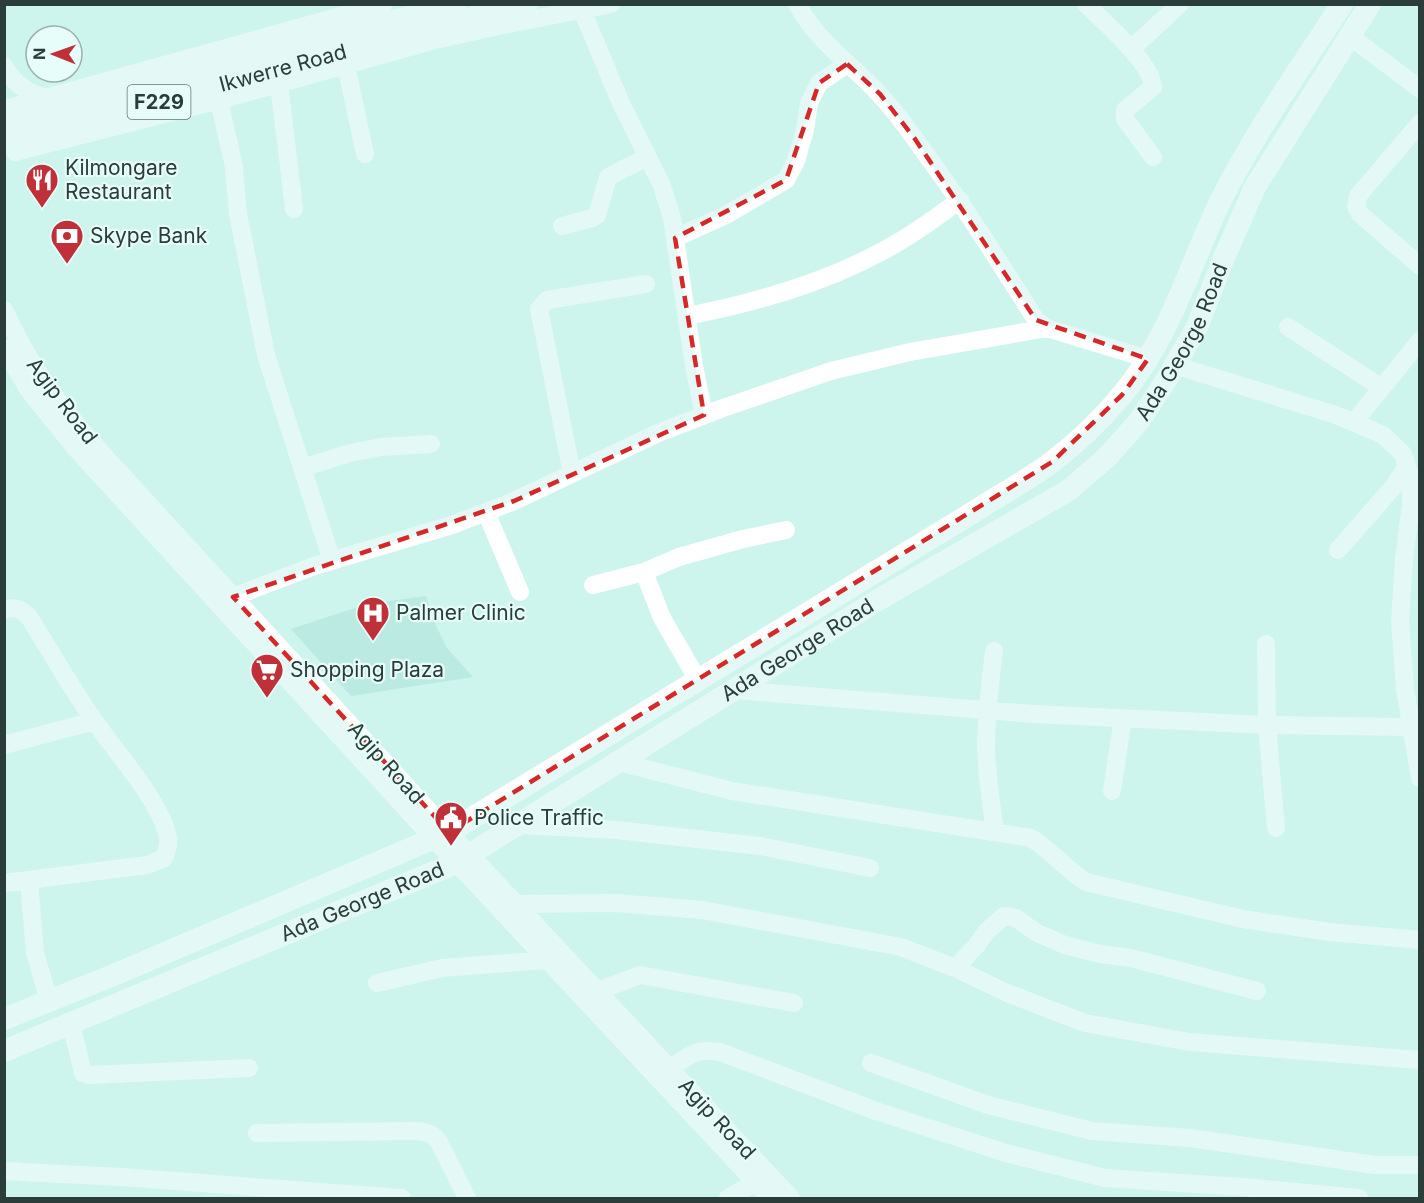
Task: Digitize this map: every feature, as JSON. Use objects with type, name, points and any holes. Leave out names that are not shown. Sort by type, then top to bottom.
[{"type":"main road","name":"Ikwerre Road","points":[[8,152],[456,4]]},
{"type":"main road","name":"Ikwerre Road","points":[[5,113],[173,82],[527,4]]},
{"type":"main road","name":"Ada George Road","points":[[4,1019],[441,835],[972,513],[1052,462],[1095,424],[1122,395],[1148,360],[1164,330],[1238,166],[1342,4]]},
{"type":"main road","name":"Ada George Road","points":[[4,1051],[463,859],[878,600],[1069,490],[1108,456],[1140,420],[1197,327],[1255,187],[1370,4]]},
{"type":"street","points":[[5,113],[43,97],[384,4]]},
{"type":"street","points":[[8,152],[219,100],[470,32],[611,4]]},
{"type":"street","points":[[797,4],[811,27],[880,94],[960,200],[1036,320],[1047,327],[1148,360]]},
{"type":"street","points":[[1086,4],[1131,49],[1152,79],[1152,87],[1125,110],[1125,118],[1153,157]]},
{"type":"street","points":[[1131,49],[1180,4]]},
{"type":"street","points":[[582,10],[620,101],[662,186],[672,218],[704,415]]},
{"type":"street","points":[[1351,37],[1419,89]]},
{"type":"street","points":[[675,238],[726,215],[786,180],[796,161],[805,130],[809,103],[819,83],[847,64]]},
{"type":"street","points":[[346,65],[365,154]]},
{"type":"street","points":[[4,66],[16,84],[25,91],[43,97]]},
{"type":"street","points":[[279,84],[294,209]]},
{"type":"street","points":[[219,100],[234,166],[238,214],[266,355],[333,561]]},
{"type":"street","points":[[5,113],[15,119],[18,130],[18,143],[8,152]]},
{"type":"street","points":[[1419,123],[1358,196],[1356,207],[1360,214],[1419,266]]},
{"type":"street","points":[[562,226],[597,215],[608,177],[647,157]]},
{"type":"street","points":[[687,316],[744,305],[821,278],[878,254],[918,230],[960,200]]},
{"type":"street","points":[[572,474],[539,309],[547,300],[646,284]]},
{"type":"street","name":"Agip Road","points":[[4,310],[42,380],[65,411],[233,597],[441,835]]},
{"type":"street","points":[[233,597],[333,561],[452,525],[572,474],[658,433],[831,371],[910,352],[1047,327]]},
{"type":"street","points":[[1288,327],[1382,388]]},
{"type":"street","points":[[1354,422],[1419,340]]},
{"type":"street","name":"Agip Road","points":[[4,348],[28,389],[77,450],[441,835],[547,960],[762,1179],[792,1197]]},
{"type":"street","points":[[1174,365],[1354,422],[1383,435],[1402,454],[1411,478],[1411,504],[1400,621],[1405,689],[1419,778]]},
{"type":"street","points":[[302,468],[350,453],[381,447],[431,444]]},
{"type":"street","points":[[1338,550],[1394,486],[1407,466]]},
{"type":"street","points":[[486,512],[520,592]]},
{"type":"street","points":[[593,585],[644,572],[680,557],[743,538],[786,530]]},
{"type":"street","points":[[644,572],[662,618],[698,680]]},
{"type":"street","points":[[4,610],[13,607],[23,611],[29,617],[94,721],[135,776],[159,814],[168,838],[168,851],[163,859],[147,865],[4,883]]},
{"type":"street","points":[[1266,644],[1267,725],[1276,828]]},
{"type":"street","points":[[994,651],[987,711],[988,783],[995,832]]},
{"type":"street","points":[[734,690],[987,711],[1267,725],[1411,728]]},
{"type":"street","points":[[1112,791],[1123,718]]},
{"type":"street","points":[[4,745],[94,721]]},
{"type":"street","points":[[619,762],[732,791],[1031,838],[1045,846],[1070,872],[1086,882],[1243,919],[1330,932],[1419,940]]},
{"type":"street","points":[[519,825],[616,830],[697,838],[760,846],[870,868]]},
{"type":"street","name":"Agip Road","points":[[463,859],[516,904],[670,1068],[762,1179],[770,1198]]},
{"type":"street","points":[[29,881],[35,953],[49,1001]]},
{"type":"street","points":[[516,904],[616,903],[702,910],[901,947],[955,968],[1007,993],[1085,1023],[1189,1042],[1419,1060]]},
{"type":"street","points":[[955,968],[986,932],[1004,916],[1016,918],[1037,933],[1065,945],[1100,954],[1131,958],[1257,991]]},
{"type":"street","points":[[377,983],[442,968],[547,960]]},
{"type":"street","points":[[598,991],[640,975],[795,1003]]},
{"type":"street","points":[[71,1023],[83,1072],[89,1075],[249,1068]]},
{"type":"street","points":[[670,1068],[693,1053],[705,1050],[720,1053],[898,1118],[1006,1153],[1105,1178],[1244,1187],[1359,1198]]},
{"type":"street","points":[[871,1063],[988,1105],[1092,1131],[1190,1138],[1375,1165],[1419,1165]]},
{"type":"street","points":[[257,1133],[428,1132],[439,1142],[467,1198]]},
{"type":"street","points":[[4,1171],[182,1190],[402,1198]]},
{"type":"street","points":[[728,1198],[762,1179]]},
{"type":"highlighted area","points":[[847,64],[880,94],[915,139],[1036,320],[1148,359],[1122,395],[1052,462],[449,832],[233,597],[514,501],[704,415],[675,238],[786,180],[819,83]]},
{"type":"shaded area","name":"Palmer Clinic","points":[[426,596],[436,626],[447,648],[473,677],[351,696],[291,629],[367,604]]},
{"type":"place","name":"Kilmongare Restaurant","points":[[42,209]]},
{"type":"place","name":"Skype Bank","points":[[67,265]]},
{"type":"place","name":"Palmer Clinic","points":[[373,642]]},
{"type":"place","name":"Shopping Plaza","points":[[267,699]]},
{"type":"place","name":"Police Traffic","points":[[451,847]]}]
